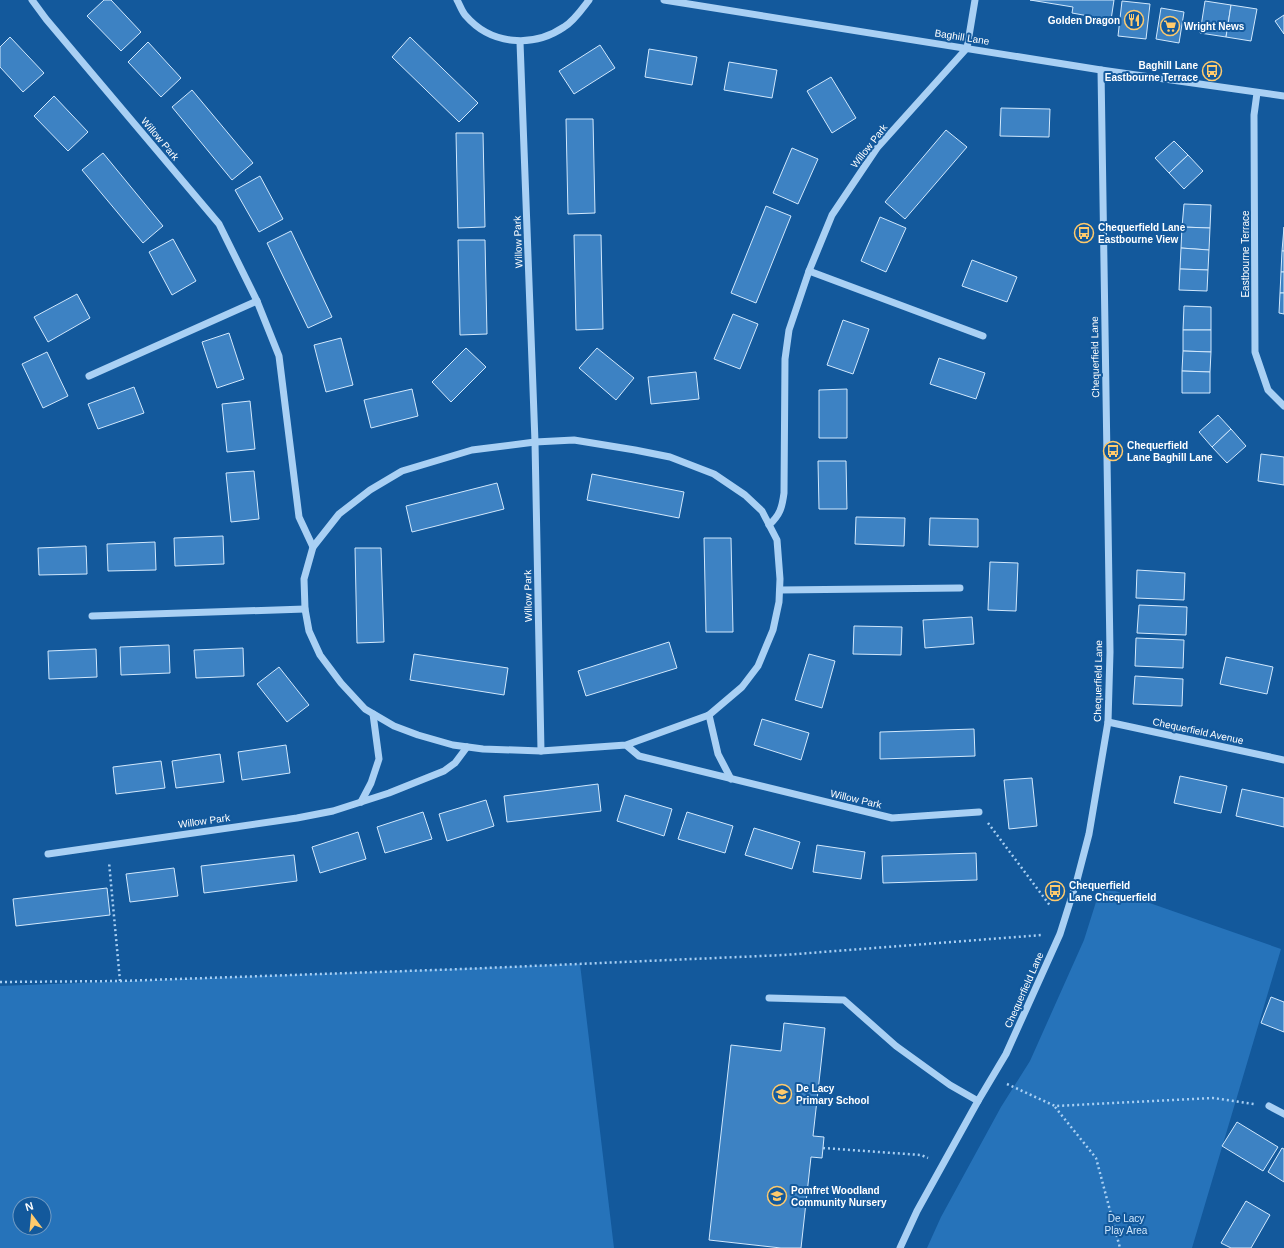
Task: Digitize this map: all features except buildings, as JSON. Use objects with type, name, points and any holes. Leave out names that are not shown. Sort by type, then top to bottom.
[{"type":"street","name":"Willow Park","points":[[32,0],[46,19],[219,224],[257,301],[278,356],[299,517],[313,547]]},
{"type":"street","points":[[458,0],[465,15],[476,27],[495,37],[520,42],[542,39],[565,27],[589,0]]},
{"type":"street","name":"Baghill Lane","points":[[664,0],[1101,70],[1284,96]]},
{"type":"street","points":[[967,48],[975,0]]},
{"type":"street","name":"Willow Park","points":[[520,42],[535,442],[541,751]]},
{"type":"street","name":"Willow Park","points":[[769,525],[778,516],[783,504],[785,359],[789,330],[809,271],[832,215],[878,148],[967,48]]},
{"type":"street","name":"Chequerfield Lane","points":[[900,1248],[917,1211],[942,1165],[1006,1054],[1064,924],[1090,834],[1108,722],[1110,652],[1101,70]]},
{"type":"street","name":"Eastbourne Terrace","points":[[1257,93],[1254,115],[1255,352],[1268,390],[1284,406]]},
{"type":"street","points":[[809,271],[982,336]]},
{"type":"street","points":[[89,376],[257,301]]},
{"type":"street","points":[[574,440],[670,457],[714,474],[745,495],[762,511],[769,525],[777,540],[780,590],[773,630],[758,666],[742,687],[709,715],[626,745],[541,751],[483,749],[453,745],[418,735],[394,726],[365,709],[341,684],[320,655],[309,631],[305,609],[304,579],[313,547],[338,514],[370,490],[402,471],[472,450],[535,442],[574,440]]},
{"type":"street","points":[[780,590],[960,588]]},
{"type":"street","points":[[92,616],[305,609]]},
{"type":"street","points":[[361,802],[371,783],[379,759],[374,714]]},
{"type":"street","points":[[709,715],[718,754],[731,779]]},
{"type":"street","name":"Chequerfield Avenue","points":[[1108,722],[1284,760]]},
{"type":"street","name":"Willow Park","points":[[626,745],[639,756],[892,818],[979,812]]},
{"type":"street","name":"Willow Park","points":[[48,854],[297,818],[333,811],[389,793],[444,770],[455,763],[467,747]]},
{"type":"street","points":[[769,998],[844,1000],[896,1046],[950,1085],[978,1102]]},
{"type":"street","points":[[1269,1106],[1284,1114]]},
{"type":"path","points":[[979,812],[1064,924]]},
{"type":"path","points":[[108,845],[120,981]]},
{"type":"path","points":[[0,982],[120,981],[463,969],[776,955],[1060,934]]},
{"type":"path","points":[[992,1076],[1055,1106],[1096,1158],[1120,1248]]},
{"type":"path","points":[[1055,1106],[1213,1098],[1269,1106]]},
{"type":"path","points":[[823,1148],[921,1155],[942,1165]]},
{"type":"green space","name":"De Lacy Play Area","points":[[1101,886],[1281,949],[1192,1248],[927,1248],[941,1217],[1001,1107],[1030,1061],[1084,940]]},
{"type":"green space","points":[[580,964],[614,1248],[0,1248],[0,986]]},
{"type":"place","name":"Golden Dragon","points":[[1134,20]]},
{"type":"place","name":"Wright News","points":[[1170,26]]},
{"type":"place","name":"Baghill Lane Eastbourne Terrace","points":[[1212,71]]},
{"type":"place","name":"Chequerfield Lane Eastbourne View","points":[[1084,233]]},
{"type":"place","name":"Chequerfield Lane Baghill Lane","points":[[1113,451]]},
{"type":"place","name":"Chequerfield Lane Chequerfield","points":[[1055,891]]},
{"type":"place","name":"De Lacy Primary School","points":[[782,1094]]},
{"type":"place","name":"Pomfret Woodland Community Nursery","points":[[777,1196]]}]
